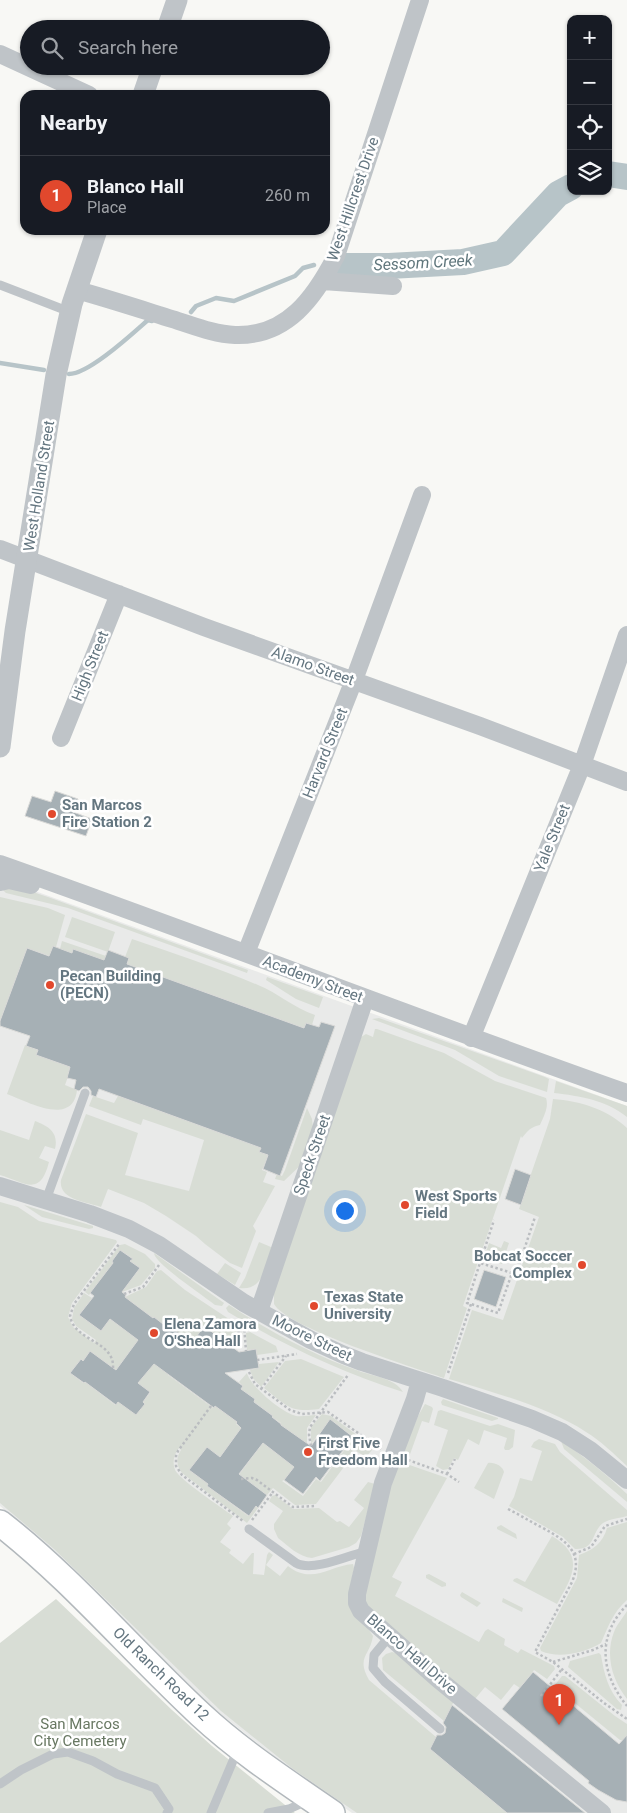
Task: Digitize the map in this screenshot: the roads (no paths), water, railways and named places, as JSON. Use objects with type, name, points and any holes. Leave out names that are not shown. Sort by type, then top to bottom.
[{"type":"main road","name":"Old Ranch Road 12","points":[[0,1523],[66,1582],[192,1707],[239,1747],[332,1813]]},
{"type":"street","points":[[175,20],[177,0]]},
{"type":"street","name":"West Hillcrest Drive","points":[[77,290],[210,330],[245,335],[265,330],[284,321],[308,302],[323,281],[336,256],[420,0]]},
{"type":"street","points":[[0,54],[20,63]]},
{"type":"street","points":[[46,75],[78,90]]},
{"type":"street","points":[[145,90],[150,75]]},
{"type":"street","name":"West Holland Street","points":[[0,746],[15,631],[56,375],[70,312],[95,235]]},
{"type":"street","points":[[323,281],[394,286]]},
{"type":"street","name":"Harvard Street","points":[[246,953],[354,680],[422,496]]},
{"type":"street","name":"Alamo Street","points":[[0,550],[627,782]]},
{"type":"street","name":"High Street","points":[[61,738],[119,594]]},
{"type":"street","name":"Yale Street","points":[[471,1038],[582,764],[627,636]]},
{"type":"street","name":"Academy Street","points":[[0,864],[246,953],[471,1038],[627,1093]]},
{"type":"street","points":[[0,882],[9,880],[31,885],[44,880]]},
{"type":"street","name":"Speck Street","points":[[258,1311],[365,999]]},
{"type":"street","name":"Moore Street","points":[[0,1186],[109,1221],[159,1245],[232,1296],[310,1340],[344,1355],[532,1419],[562,1432],[590,1450],[627,1480]]},
{"type":"street","name":"Blanco Hall Drive","points":[[420,1381],[383,1483],[356,1594],[357,1603],[361,1611],[390,1637],[602,1813]]},
{"type":"lane","points":[[0,285],[70,312]]},
{"type":"lane","points":[[46,1200],[85,1093]]},
{"type":"lane","points":[[249,1529],[296,1563],[304,1566],[316,1565],[366,1552]]},
{"type":"lane","points":[[390,1637],[374,1655],[373,1668],[385,1682],[440,1729]]},
{"type":"lane","points":[[211,1813],[239,1747]]},
{"type":"lane","points":[[0,1784],[21,1770],[53,1754],[68,1752],[93,1761],[117,1774],[155,1788],[169,1809],[167,1813]]},
{"type":"lane","points":[[268,1813],[289,1809],[312,1799]]},
{"type":"waterway","name":"Sessom Creek","points":[[612,175],[627,177]]},
{"type":"waterway","name":"Sessom Creek","points":[[336,266],[389,266],[463,262],[503,253],[558,194],[567,189]]},
{"type":"waterway","name":"Sessom Creek","points":[[191,312],[196,306],[216,298],[234,301],[295,276],[303,268],[314,265]]},
{"type":"waterway","name":"Sessom Creek","points":[[69,374],[88,368],[99,361],[148,320],[152,321]]},
{"type":"waterway","name":"Sessom Creek","points":[[0,363],[44,370]]},
{"type":"place","name":"San Marcos Fire Station 2","points":[[52,814]]},
{"type":"place","name":"Pecan Building (PECN)","points":[[50,985]]},
{"type":"place","name":"West Sports Field","points":[[405,1205]]},
{"type":"place","name":"Bobcat Soccer Complex","points":[[582,1265]]},
{"type":"place","name":"Texas State University","points":[[314,1306]]},
{"type":"place","name":"Elena Zamora O'Shea Hall","points":[[154,1333]]},
{"type":"place","name":"First Five Freedom Hall","points":[[308,1452]]},
{"type":"place","name":"Blanco Hall","points":[[559,1725]]},
{"type":"park label","name":"San Marcos City Cemetery","points":[[80,1732]]}]
